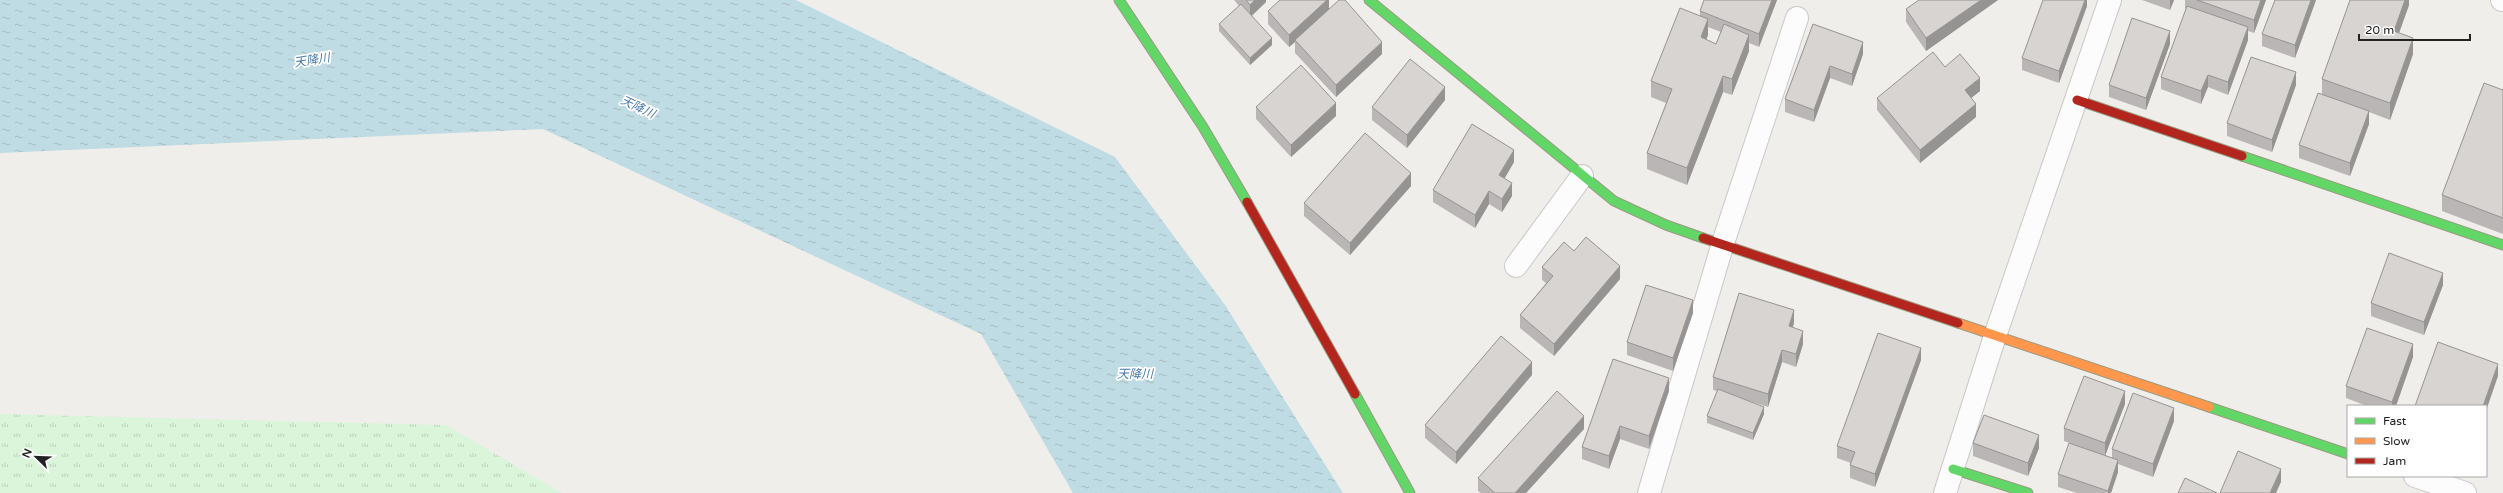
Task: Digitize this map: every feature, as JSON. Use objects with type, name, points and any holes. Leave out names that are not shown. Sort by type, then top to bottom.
[{"type":"street","points":[[1119,0],[1203,127],[1267,236],[1410,493]]},
{"type":"street","points":[[1369,0],[1614,201],[1666,225],[2347,454]]},
{"type":"street","points":[[1945,493],[1995,336],[2110,0]]},
{"type":"street","points":[[1649,493],[1723,243],[1797,18]]},
{"type":"street","points":[[2077,100],[2503,245]]},
{"type":"street","points":[[1516,266],[1582,176]]},
{"type":"street","points":[[1953,469],[2028,493]]},
{"type":"street","points":[[2417,477],[2466,493]]},
{"type":"green space","points":[[0,414],[446,425],[562,493],[0,493]]},
{"type":"water","name":"天降川","points":[[0,0],[796,0],[1115,157],[1225,305],[1343,493],[1073,493],[981,334],[543,129],[0,153]]},
{"type":"building","points":[[1246,0],[1255,0],[1250,5]]},
{"type":"building","points":[[1280,0],[1327,0],[1289,35],[1268,11]]},
{"type":"building","points":[[1339,0],[1345,0],[1382,42],[1336,85],[1295,40]]},
{"type":"building","points":[[1704,0],[1772,0],[1759,34],[1700,11]]},
{"type":"building","points":[[1919,0],[1981,0],[1926,38],[1906,9]]},
{"type":"building","points":[[2043,0],[2085,0],[2059,71],[2022,58]]},
{"type":"building","points":[[2197,0],[2261,0],[2254,20]]},
{"type":"building","points":[[2275,0],[2311,0],[2295,45],[2262,34]]},
{"type":"building","points":[[2350,0],[2405,0],[2394,31],[2413,38],[2390,103],[2322,79]]},
{"type":"building","points":[[1241,4],[1272,38],[1250,58],[1219,24]]},
{"type":"building","points":[[2187,6],[2248,27],[2228,82],[2208,75],[2201,91],[2161,77]]},
{"type":"building","points":[[1680,8],[1708,19],[1701,37],[1716,44],[1724,24],[1749,35],[1732,79],[1723,76],[1687,168],[1647,153],[1672,89],[1651,81]]},
{"type":"building","points":[[2132,18],[2170,31],[2146,98],[2109,85]]},
{"type":"building","points":[[1813,24],[1863,42],[1852,74],[1830,66],[1814,110],[1785,99]]},
{"type":"building","points":[[1933,52],[1945,67],[1960,54],[1980,78],[1965,90],[1976,104],[1920,150],[1877,98]]},
{"type":"building","points":[[2251,57],[2296,72],[2272,140],[2227,123]]},
{"type":"building","points":[[1410,59],[1445,87],[1407,135],[1372,107]]},
{"type":"building","points":[[1301,65],[1336,103],[1291,145],[1256,107]]},
{"type":"building","points":[[2484,83],[2503,90],[2503,218],[2442,195]]},
{"type":"building","points":[[2318,93],[2369,111],[2350,163],[2299,145]]},
{"type":"building","points":[[1472,124],[1514,150],[1499,175],[1512,183],[1502,199],[1489,191],[1475,215],[1433,190]]},
{"type":"building","points":[[1365,133],[1411,173],[1350,243],[1304,203]]},
{"type":"building","points":[[1586,237],[1620,266],[1554,344],[1520,315],[1553,276],[1542,267],[1564,242],[1574,251]]},
{"type":"building","points":[[2389,253],[2443,273],[2424,322],[2371,303]]},
{"type":"building","points":[[1646,285],[1693,300],[1673,358],[1627,342]]},
{"type":"building","points":[[1739,293],[1794,310],[1789,326],[1803,331],[1796,354],[1782,350],[1768,394],[1713,377]]},
{"type":"building","points":[[2367,328],[2413,344],[2392,402],[2346,386]]},
{"type":"building","points":[[1878,333],[1921,348],[1875,474],[1850,465],[1855,452],[1837,446]]},
{"type":"building","points":[[1501,336],[1532,362],[1456,452],[1425,425]]},
{"type":"building","points":[[2438,342],[2498,364],[2483,405],[2415,405]]},
{"type":"building","points":[[1613,359],[1669,378],[1649,436],[1620,426],[1609,456],[1582,447]]},
{"type":"building","points":[[2084,376],[2125,391],[2105,443],[2064,428]]},
{"type":"building","points":[[1718,389],[1764,407],[1753,433],[1707,416]]},
{"type":"building","points":[[1557,391],[1584,416],[1515,493],[1495,493],[1478,478]]},
{"type":"building","points":[[2133,393],[2174,408],[2153,464],[2112,449]]},
{"type":"building","points":[[1984,415],[2039,435],[2028,463],[1973,443]]},
{"type":"building","points":[[2069,443],[2118,460],[2108,491],[2058,474]]},
{"type":"building","points":[[2238,451],[2281,469],[2270,493],[2220,493]]},
{"type":"building","points":[[2185,478],[2217,493],[2178,493]]},
{"type":"traffic: fast","points":[[1119,0],[1203,127],[1247,202]]},
{"type":"traffic: fast","points":[[1369,0],[1614,201],[1666,225],[1703,238]]},
{"type":"traffic: fast","points":[[2242,156],[2503,245]]},
{"type":"traffic: fast","points":[[1355,394],[1410,493]]},
{"type":"traffic: fast","points":[[2209,407],[2347,454]]},
{"type":"traffic: fast","points":[[1953,469],[2028,493]]},
{"type":"traffic: slow","points":[[1958,323],[2209,407]]},
{"type":"traffic: jam","points":[[2077,100],[2242,156]]},
{"type":"traffic: jam","points":[[1247,202],[1355,394]]},
{"type":"traffic: jam","points":[[1703,238],[1958,323]]}]
